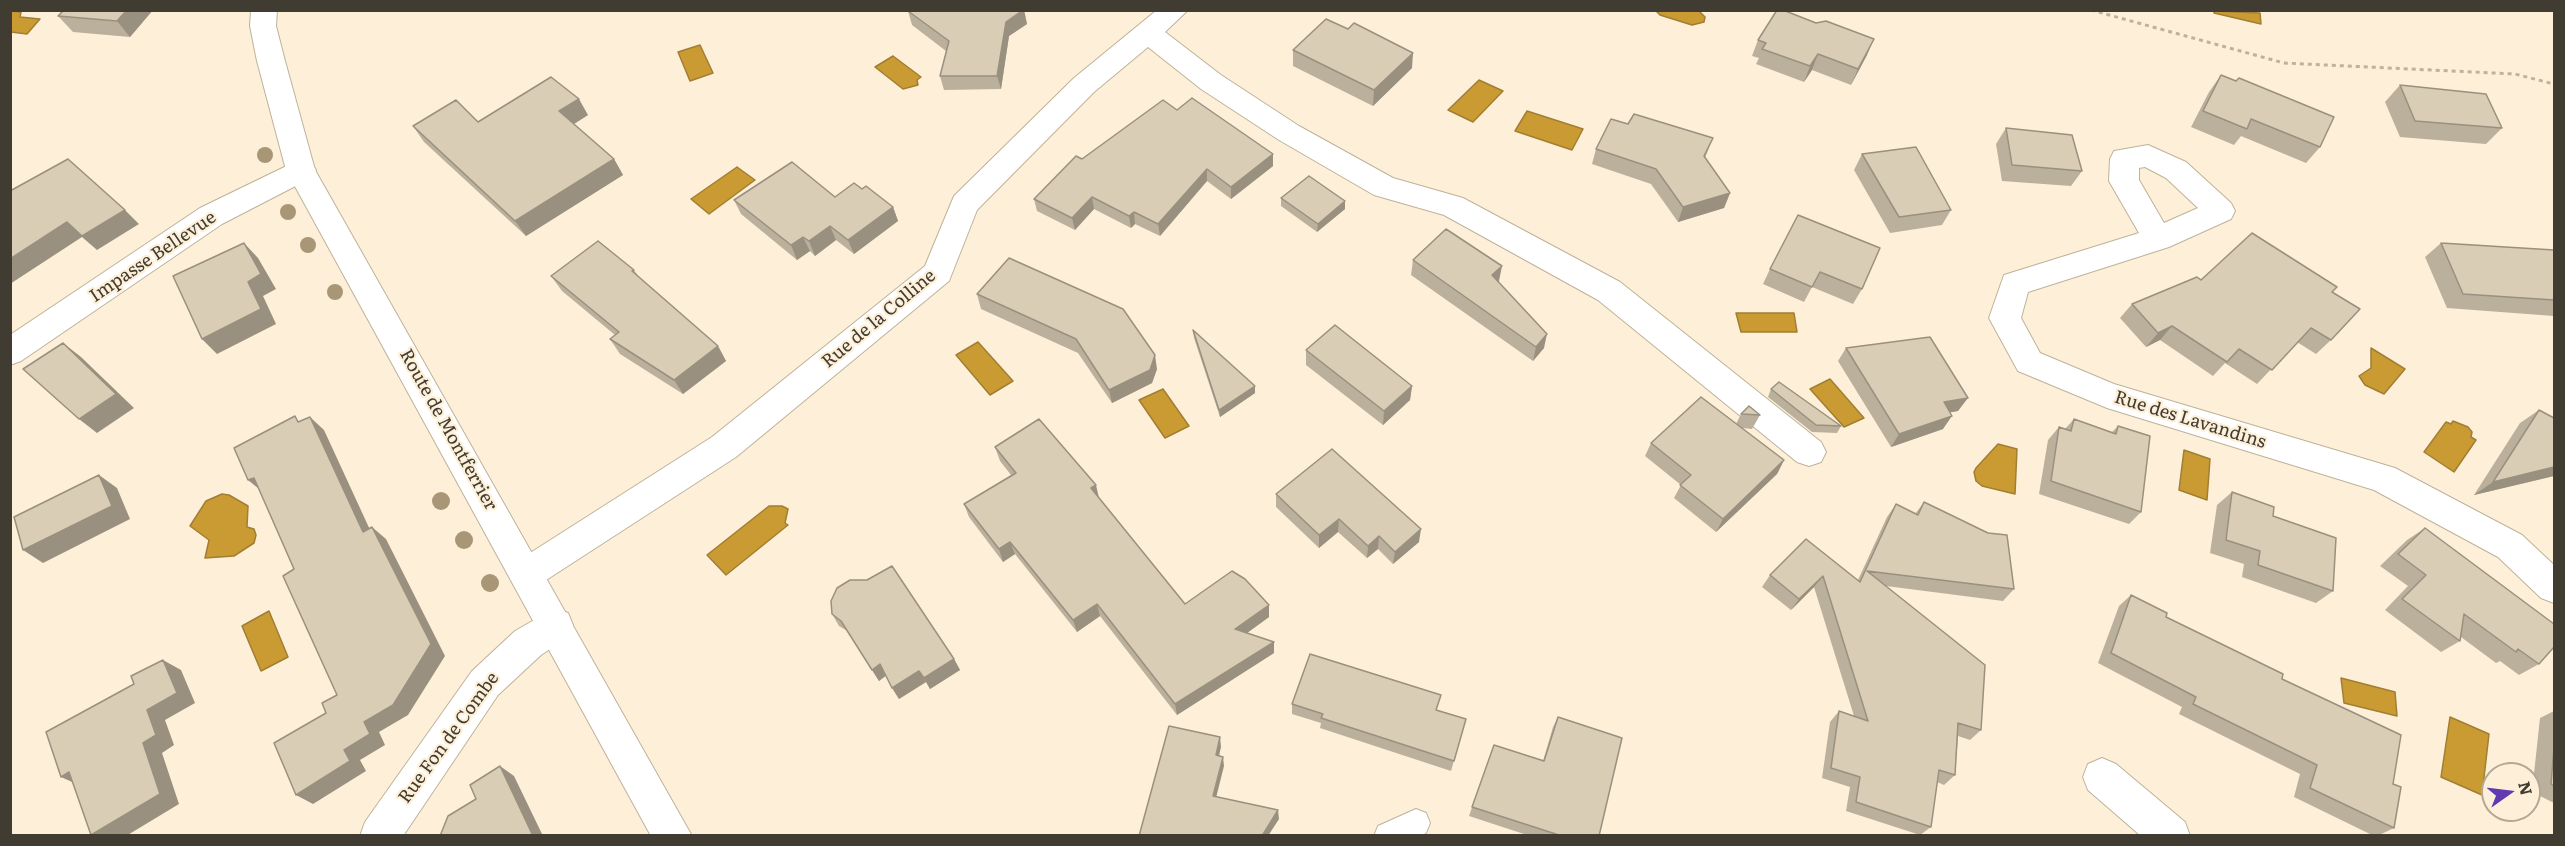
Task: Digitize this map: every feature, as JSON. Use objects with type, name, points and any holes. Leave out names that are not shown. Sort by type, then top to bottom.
[{"type":"street","name":"Route de Montferrier","points":[[264,10],[263,26],[271,61],[301,170],[673,836]]},
{"type":"street","name":"Rue de la Colline","points":[[528,573],[724,447],[938,273],[964,204],[1084,85],[1175,10]]},
{"type":"street","points":[[1148,33],[1221,88],[1289,133],[1384,187],[1454,206],[1609,291],[1646,324],[1809,452]]},
{"type":"street","name":"Impasse Bellevue","points":[[10,352],[212,216],[301,170]]},
{"type":"street","name":"Rue des Lavandins","points":[[2158,239],[2015,284],[2005,318],[2029,362],[2107,395],[2383,478],[2510,546],[2554,587]]},
{"type":"street","name":"Rue Fon de Combe","points":[[379,836],[485,683],[528,643],[555,625]]},
{"type":"street","points":[[2102,777],[2171,836]]},
{"type":"lane","points":[[1388,836],[1416,823]]},
{"type":"path","points":[[2091,10],[2284,63],[2515,74],[2554,84]]},
{"type":"shaded area","points":[[10,11],[21,12],[20,17],[40,19],[27,34],[11,32]]},
{"type":"shaded area","points":[[1656,11],[1699,11],[1705,17],[1704,22],[1692,25],[1660,15]]},
{"type":"shaded area","points":[[2214,11],[2260,13],[2261,24],[2214,13]]},
{"type":"shaded area","points":[[700,45],[713,73],[690,81],[678,52]]},
{"type":"shaded area","points":[[893,56],[921,77],[917,80],[918,85],[903,89],[875,67]]},
{"type":"shaded area","points":[[1479,80],[1503,91],[1473,122],[1448,110]]},
{"type":"shaded area","points":[[1527,111],[1583,129],[1572,150],[1515,131]]},
{"type":"shaded area","points":[[737,167],[755,180],[709,214],[691,199]]},
{"type":"shaded area","points":[[1736,313],[1794,313],[1797,332],[1741,332]]},
{"type":"shaded area","points":[[978,342],[1013,381],[990,395],[956,355]]},
{"type":"shaded area","points":[[2371,348],[2405,369],[2384,394],[2365,385],[2359,376],[2371,368]]},
{"type":"shaded area","points":[[1830,379],[1864,418],[1844,427],[1810,389]]},
{"type":"shaded area","points":[[1163,389],[1189,426],[1165,438],[1139,400]]},
{"type":"shaded area","points":[[2453,421],[2468,427],[2472,432],[2471,437],[2476,440],[2454,472],[2424,452],[2446,422],[2451,424]]},
{"type":"shaded area","points":[[1998,444],[2017,449],[2015,494],[1982,486],[1976,481],[1974,472],[1976,468]]},
{"type":"shaded area","points":[[2184,450],[2210,459],[2207,500],[2179,490]]},
{"type":"shaded area","points":[[222,494],[229,495],[248,506],[247,527],[254,529],[256,535],[254,543],[234,556],[205,558],[209,540],[190,526],[206,501]]},
{"type":"shaded area","points":[[769,506],[782,506],[788,509],[785,523],[788,525],[726,575],[707,555]]},
{"type":"shaded area","points":[[269,611],[288,657],[261,671],[242,626]]},
{"type":"shaded area","points":[[2341,678],[2395,692],[2397,716],[2344,703]]},
{"type":"shaded area","points":[[2450,717],[2489,734],[2486,762],[2481,762],[2481,795],[2441,777]]},
{"type":"building","points":[[64,10],[127,10],[117,21],[58,16]]},
{"type":"building","points":[[1023,10],[1006,22],[997,76],[940,76],[949,41],[908,11]]},
{"type":"building","points":[[1777,10],[1783,10],[1816,23],[1826,21],[1874,39],[1858,69],[1818,54],[1810,66],[1762,49],[1766,43],[1758,40]]},
{"type":"building","points":[[1326,19],[1348,29],[1354,23],[1413,53],[1374,90],[1293,50]]},
{"type":"building","points":[[2221,75],[2236,81],[2239,78],[2334,117],[2320,147],[2251,119],[2247,129],[2203,111]]},
{"type":"building","points":[[551,77],[579,99],[559,111],[614,159],[515,221],[413,126],[456,100],[478,122]]},
{"type":"building","points":[[2400,85],[2486,94],[2502,128],[2415,121]]},
{"type":"building","points":[[1192,98],[1273,154],[1231,187],[1207,169],[1158,224],[1134,212],[1129,216],[1092,197],[1072,218],[1034,199],[1076,156],[1082,159],[1163,100],[1177,110]]},
{"type":"building","points":[[1634,114],[1713,138],[1704,156],[1730,193],[1683,207],[1656,169],[1596,149],[1611,119],[1628,124]]},
{"type":"building","points":[[2006,128],[2072,135],[2082,171],[2012,165]]},
{"type":"building","points":[[1916,147],[1951,210],[1899,217],[1862,154]]},
{"type":"building","points":[[68,159],[125,210],[82,236],[67,222],[10,259],[10,191]]},
{"type":"building","points":[[792,162],[835,197],[854,183],[862,189],[866,186],[893,207],[848,240],[830,226],[809,241],[803,237],[791,245],[734,200]]},
{"type":"building","points":[[1309,176],[1345,201],[1318,224],[1281,198]]},
{"type":"building","points":[[1798,215],[1880,248],[1862,289],[1820,272],[1812,287],[1770,269]]},
{"type":"building","points":[[1446,229],[1502,266],[1492,275],[1547,334],[1536,347],[1413,260]]},
{"type":"building","points":[[2252,233],[2337,287],[2332,292],[2360,309],[2331,340],[2311,328],[2272,370],[2239,349],[2227,362],[2172,326],[2158,333],[2132,304],[2197,277],[2201,280]]},
{"type":"building","points":[[598,241],[634,270],[632,271],[718,346],[674,380],[610,339],[619,332],[551,276]]},
{"type":"building","points":[[244,243],[261,274],[248,282],[261,309],[202,339],[173,276]]},
{"type":"building","points":[[2441,243],[2554,250],[2554,300],[2463,294]]},
{"type":"building","points":[[1009,258],[1123,309],[1155,355],[1150,370],[1109,390],[1076,339],[977,294]]},
{"type":"building","points":[[1335,325],[1412,386],[1384,411],[1306,350]]},
{"type":"building","points":[[1193,330],[1255,386],[1219,410]]},
{"type":"building","points":[[1930,337],[1968,398],[1944,402],[1952,416],[1899,434],[1846,348]]},
{"type":"building","points":[[63,343],[116,394],[79,419],[23,369]]},
{"type":"building","points":[[1779,382],[1841,426],[1816,425],[1771,389]]},
{"type":"building","points":[[1701,397],[1784,460],[1723,519],[1680,485],[1691,475],[1651,443]]},
{"type":"building","points":[[1749,406],[1760,415],[1741,414]]},
{"type":"building","points":[[2539,410],[2554,418],[2554,467],[2493,482]]},
{"type":"building","points":[[295,416],[298,422],[310,417],[363,532],[372,527],[431,644],[393,705],[364,722],[370,734],[344,750],[350,761],[296,795],[274,743],[326,713],[322,703],[337,695],[283,576],[294,569],[254,478],[248,480],[234,448]]},
{"type":"building","points":[[1039,419],[1096,485],[1091,488],[1185,604],[1232,571],[1245,579],[1269,605],[1235,629],[1274,642],[1175,704],[1097,604],[1073,620],[1010,542],[999,549],[964,504],[1016,473],[995,447]]},
{"type":"building","points":[[2074,419],[2116,434],[2118,426],[2150,436],[2141,512],[2051,481],[2059,427],[2071,431]]},
{"type":"building","points":[[1332,449],[1421,529],[1395,552],[1379,536],[1368,546],[1339,519],[1319,535],[1276,494]]},
{"type":"building","points":[[99,475],[112,506],[23,550],[14,517]]},
{"type":"building","points":[[2232,492],[2274,507],[2273,516],[2336,538],[2333,591],[2258,565],[2260,551],[2226,540]]},
{"type":"building","points":[[1924,502],[1988,533],[2007,535],[2014,589],[1867,571],[1985,665],[1981,730],[1958,723],[1955,775],[1939,770],[1931,827],[1856,802],[1860,777],[1831,768],[1839,711],[1868,721],[1823,576],[1799,599],[1770,575],[1806,539],[1860,582],[1896,504],[1918,515]]},
{"type":"building","points":[[2425,528],[2554,624],[2554,647],[2539,664],[2518,649],[2516,652],[2464,614],[2460,641],[2402,599],[2426,575],[2398,554]]},
{"type":"building","points":[[892,566],[954,659],[924,678],[919,671],[892,688],[880,664],[872,670],[841,621],[832,614],[831,601],[837,588],[850,580],[867,580]]},
{"type":"building","points":[[2131,595],[2167,613],[2166,617],[2283,674],[2282,679],[2401,735],[2393,784],[2401,787],[2394,828],[2310,788],[2317,765],[2193,704],[2196,697],[2111,653]]},
{"type":"building","points":[[1310,654],[1441,695],[1436,710],[1466,719],[1454,761],[1321,718],[1323,714],[1292,704]]},
{"type":"building","points":[[163,660],[177,693],[147,710],[156,735],[143,743],[160,794],[91,835],[69,772],[61,777],[46,732],[134,684],[131,676]]},
{"type":"building","points":[[1558,717],[1622,738],[1599,836],[1562,836],[1472,807],[1494,745],[1544,761]]},
{"type":"building","points":[[1169,726],[1220,737],[1216,755],[1223,757],[1213,796],[1278,810],[1262,836],[1139,836]]},
{"type":"building","points":[[2554,748],[2554,786],[2551,784]]},
{"type":"building","points":[[500,766],[533,836],[440,836],[448,816],[476,799],[470,785]]}]
